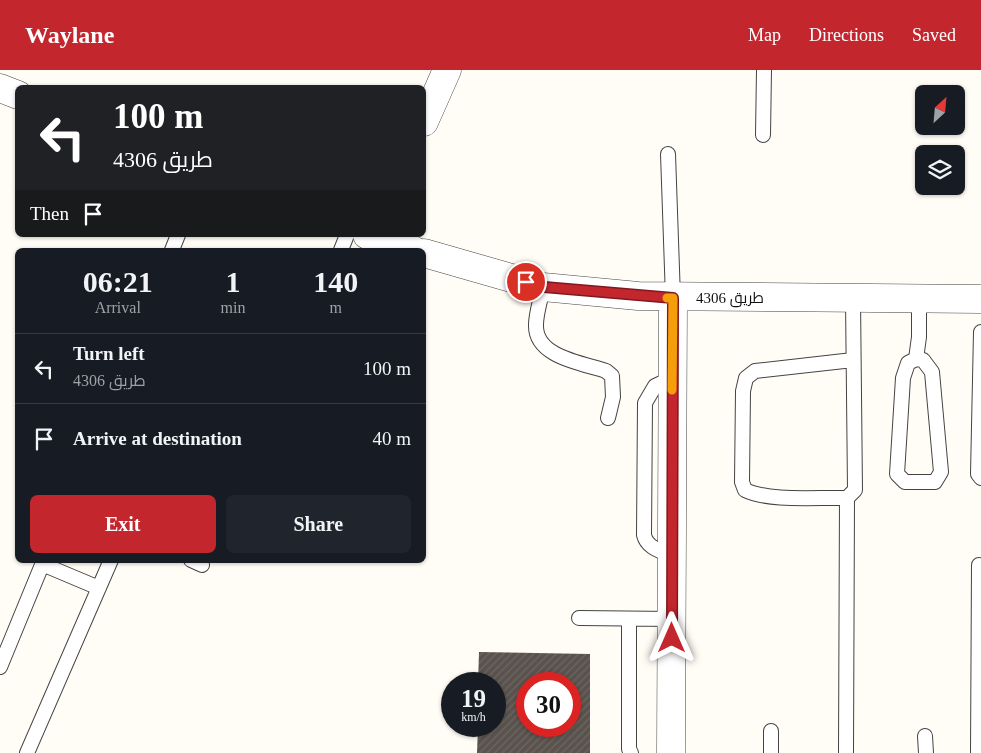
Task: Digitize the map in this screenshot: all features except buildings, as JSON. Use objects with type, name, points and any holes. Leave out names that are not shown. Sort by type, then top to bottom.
[{"type":"street","points":[[426,117],[447,70]]},
{"type":"street","points":[[0,88],[15,94]]},
{"type":"street","points":[[376,237],[407,248]]},
{"type":"street","name":"طريق 4306","points":[[426,254],[544,287],[673,298],[981,299]]},
{"type":"street","points":[[671,753],[673,298]]},
{"type":"lane","points":[[763,135],[764,70]]},
{"type":"lane","points":[[668,154],[673,298]]},
{"type":"lane","points":[[544,287],[536,323],[540,342],[552,353],[606,371],[612,376],[613,397],[608,418]]},
{"type":"lane","points":[[846,753],[847,498],[855,490],[853,299]]},
{"type":"lane","points":[[916,359],[919,337],[919,299]]},
{"type":"lane","points":[[981,332],[978,474],[981,478]]},
{"type":"lane","points":[[916,359],[923,360],[932,372],[941,472],[935,482],[905,482],[898,474],[903,378],[908,363],[916,359]]},
{"type":"lane","points":[[847,498],[759,494],[745,490],[742,482],[743,391],[746,378],[755,371],[853,360]]},
{"type":"lane","points":[[0,667],[43,563]]},
{"type":"lane","points":[[45,563],[99,588]]},
{"type":"lane","points":[[27,753],[110,563]]},
{"type":"lane","points":[[978,753],[979,565]]},
{"type":"lane","points":[[579,618],[672,619]]},
{"type":"lane","points":[[629,619],[629,749],[631,753]]},
{"type":"lane","points":[[771,731],[771,753]]},
{"type":"lane","points":[[925,736],[926,753]]},
{"type":"slow traffic","points":[[667,298],[673,298],[672,390]]},
{"type":"route","points":[[526,282],[544,287],[673,298],[672,638]]}]
